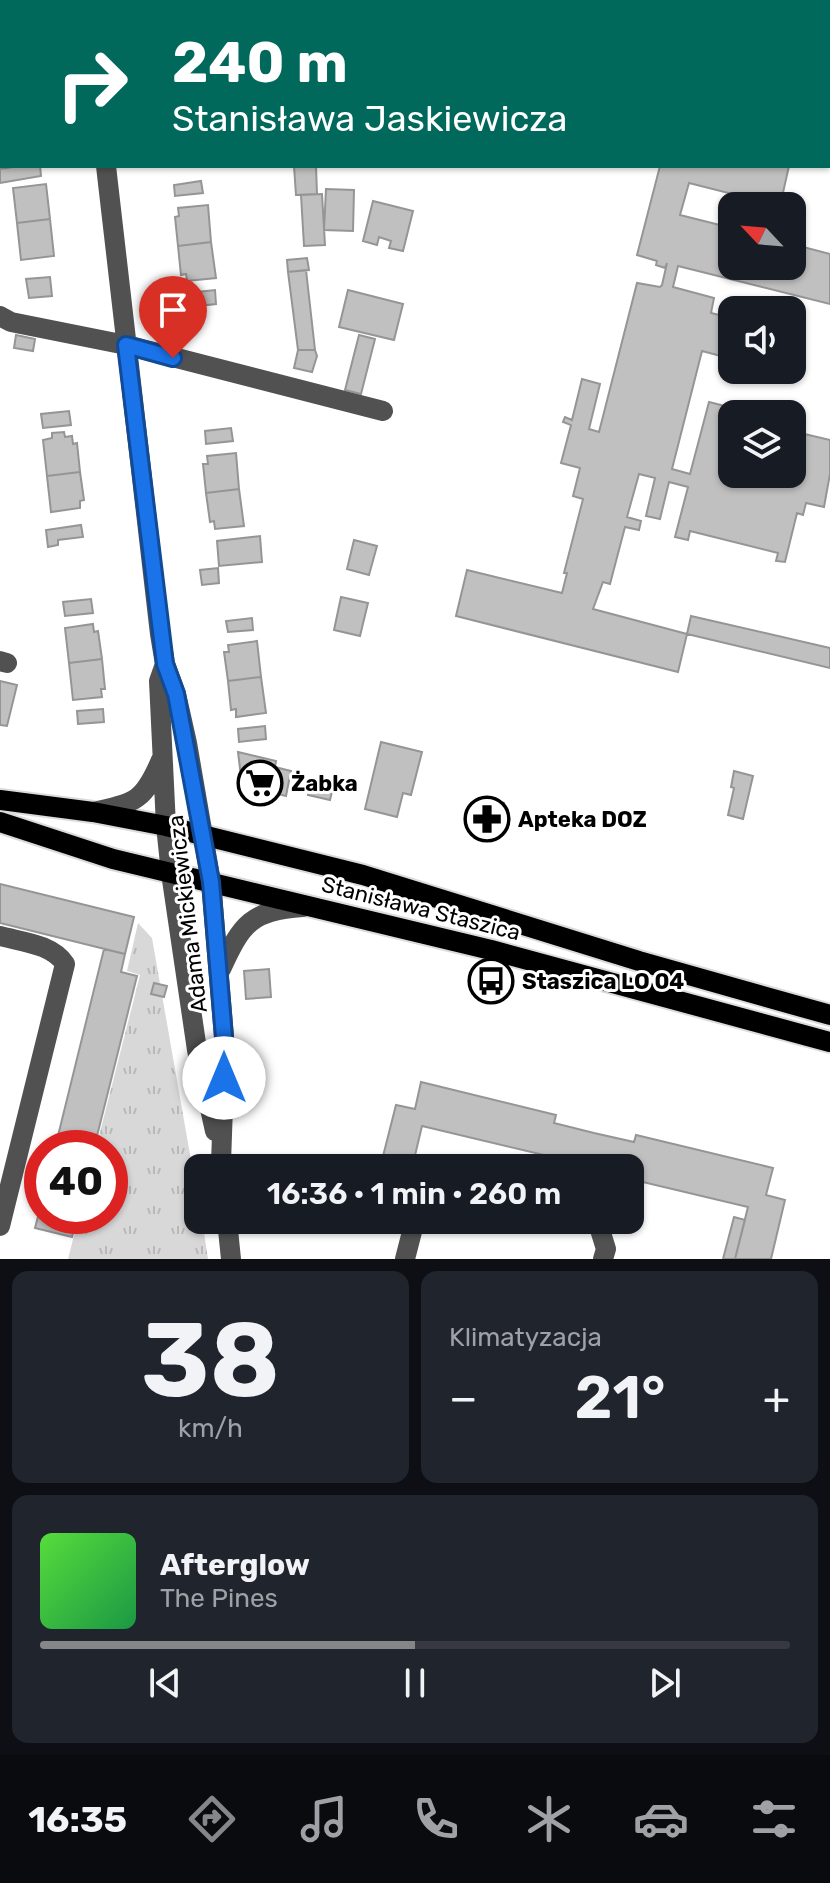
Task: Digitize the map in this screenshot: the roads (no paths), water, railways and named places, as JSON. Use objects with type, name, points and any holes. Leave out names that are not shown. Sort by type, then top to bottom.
[{"type":"main road","name":"Stanisława Staszica","points":[[0,800],[93,812],[204,835],[427,893],[639,961],[830,1015]]},
{"type":"main road","name":"Stanisława Staszica","points":[[0,822],[113,859],[499,952],[830,1042]]},
{"type":"street","name":"Adama Mickiewicza","points":[[106,168],[165,664],[176,694],[211,882],[225,1049],[222,1154]]},
{"type":"street","points":[[0,316],[11,322],[126,345],[383,411]]},
{"type":"street","name":"Adama Mickiewicza","points":[[165,664],[159,681],[171,873],[197,1050],[220,1154]]},
{"type":"street","name":"Adama Mickiewicza","points":[[93,812],[131,804],[151,785],[163,757]]},
{"type":"street","points":[[219,972],[233,940],[246,925],[265,912],[312,906]]},
{"type":"street","points":[[0,936],[47,949],[59,955],[65,964],[0,1226]]},
{"type":"street","points":[[228,1234],[231,1259]]},
{"type":"street","points":[[405,1259],[411,1234]]},
{"type":"street","points":[[601,1234],[606,1249],[603,1259]]},
{"type":"place","name":"Żabka","points":[[260,783]]},
{"type":"place","name":"Apteka DOZ","points":[[487,819]]},
{"type":"place","name":"Staszica LO 04","points":[[491,981]]}]
